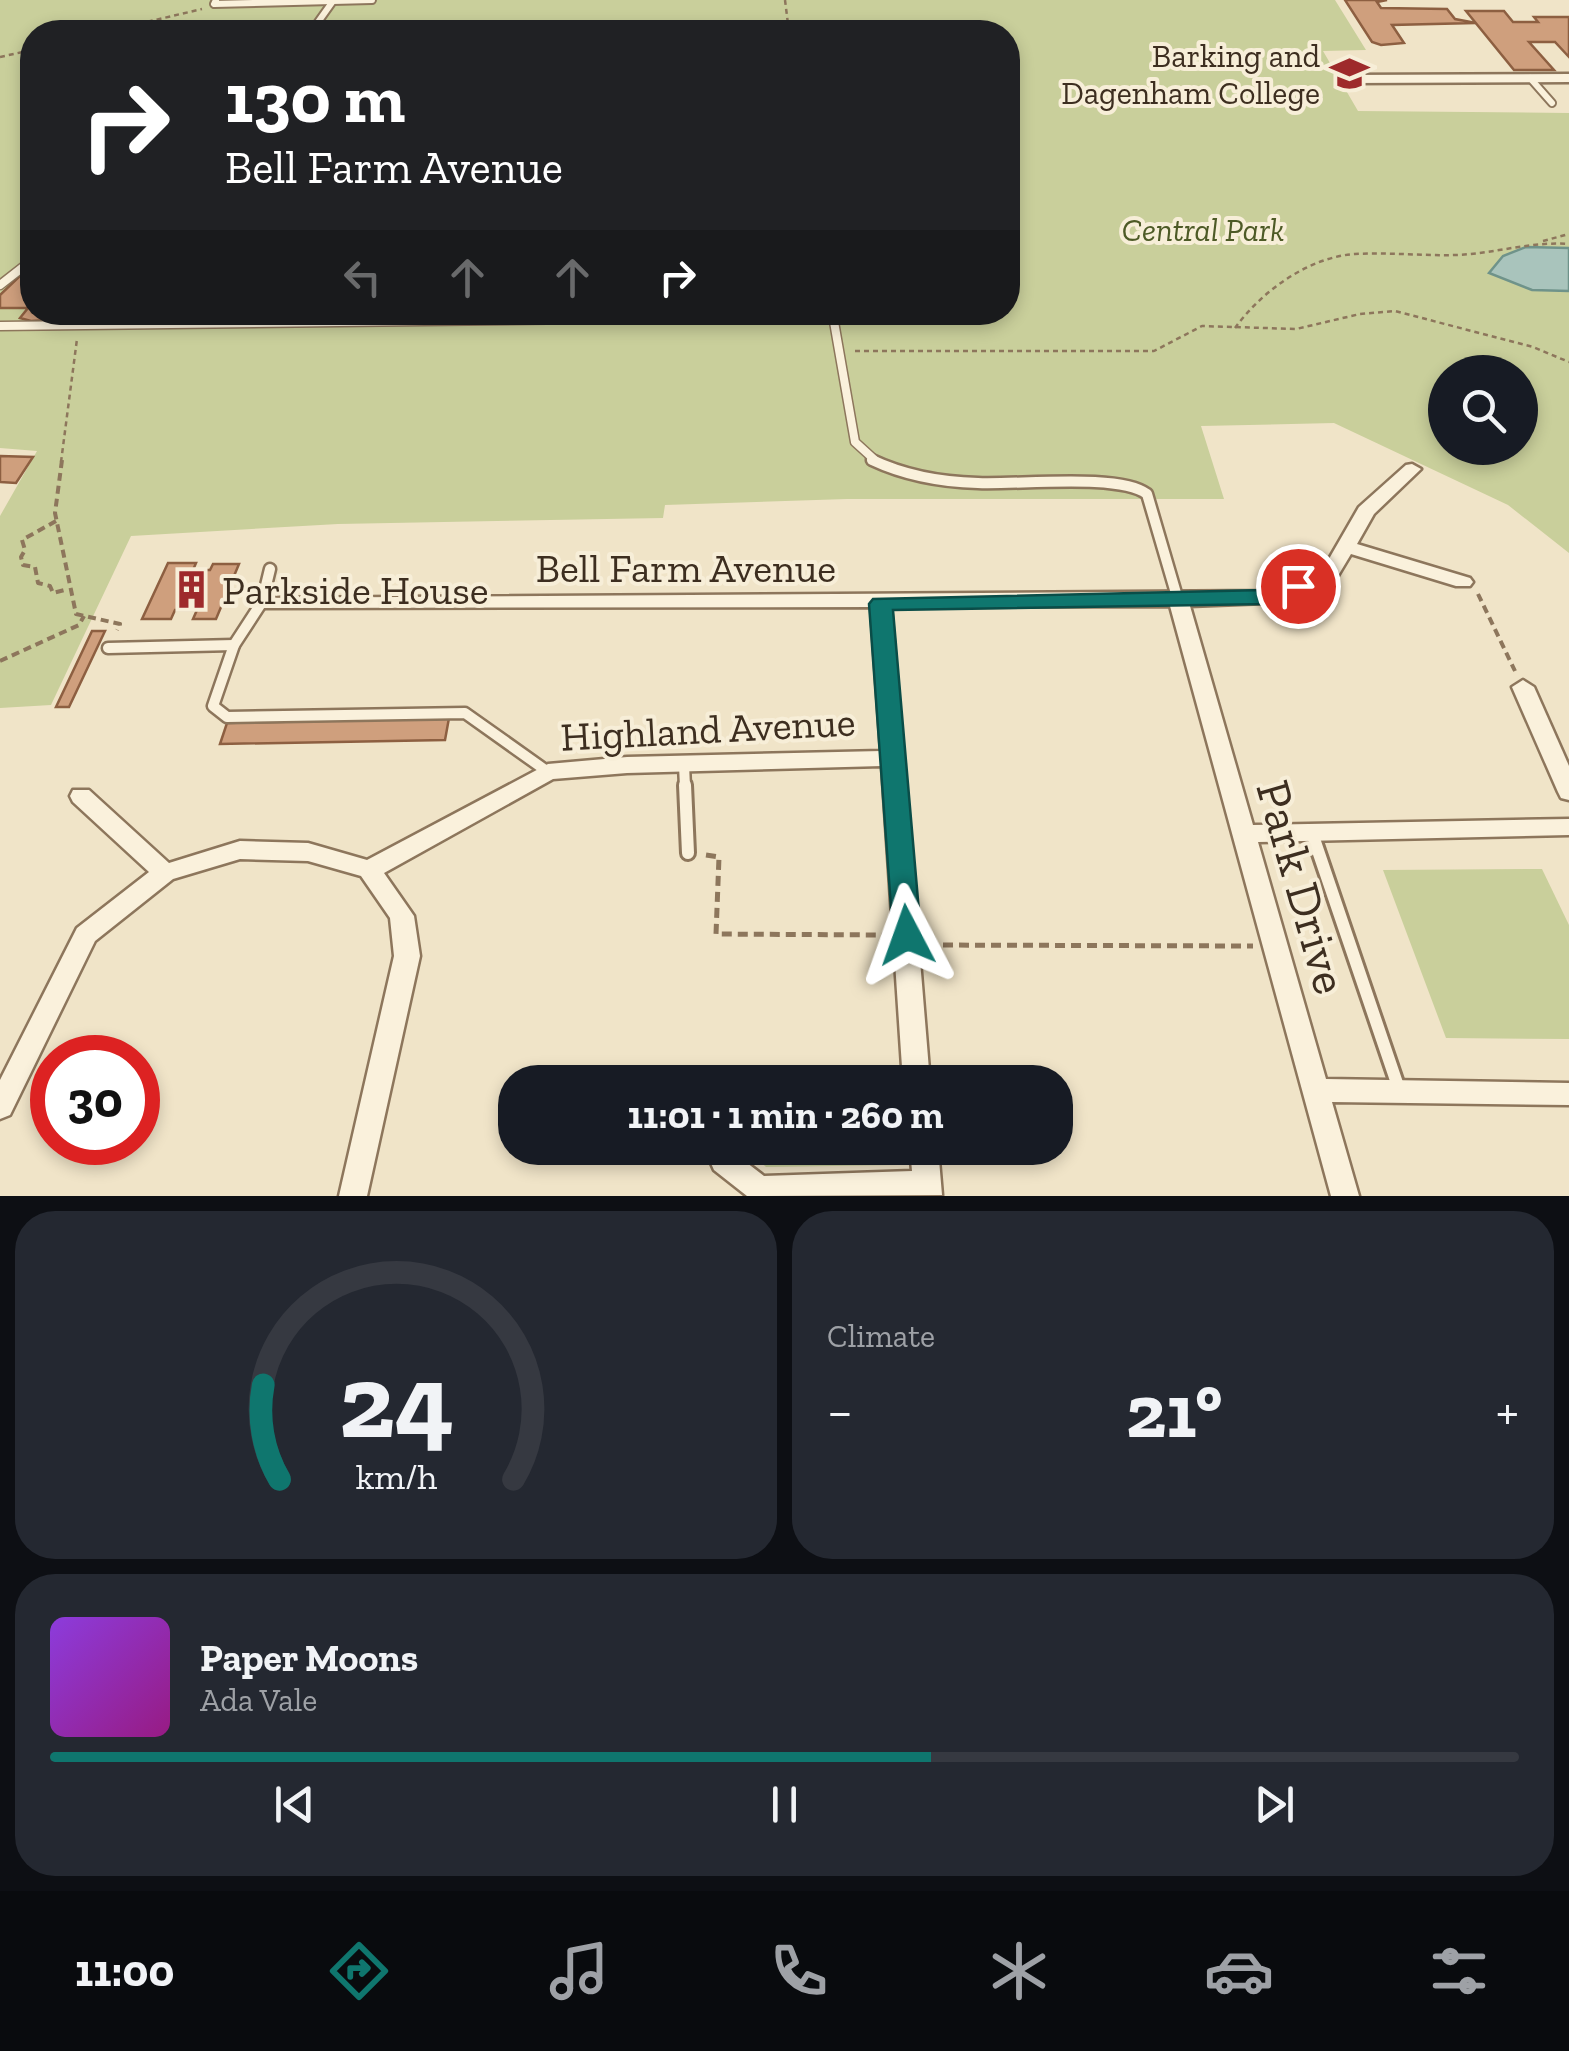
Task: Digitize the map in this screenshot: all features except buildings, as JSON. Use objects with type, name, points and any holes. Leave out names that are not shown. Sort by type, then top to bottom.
[{"type":"street","points":[[1350,79],[1569,78]]},
{"type":"street","name":"Bell Farm Avenue","points":[[262,602],[881,604],[1266,597],[1329,575],[1366,511],[1412,469]]},
{"type":"street","points":[[1348,546],[1463,582]]},
{"type":"street","name":"Park Drive","points":[[1178,600],[1344,1196]]},
{"type":"street","points":[[881,604],[916,1065]]},
{"type":"street","points":[[1522,687],[1569,792]]},
{"type":"street","name":"Highland Avenue","points":[[369,870],[548,772],[894,758]]},
{"type":"street","points":[[82,796],[165,873]]},
{"type":"street","points":[[1244,834],[1569,827]]},
{"type":"street","points":[[0,1107],[86,934],[165,873],[240,850],[308,852],[369,870],[402,916],[407,956],[354,1196]]},
{"type":"street","points":[[1315,1090],[1569,1094]]},
{"type":"street","points":[[729,1165],[759,1189],[928,1190],[926,1165]]},
{"type":"lane","points":[[215,2],[372,0]]},
{"type":"lane","points":[[1530,78],[1552,103]]},
{"type":"lane","points":[[0,285],[20,269]]},
{"type":"lane","points":[[0,326],[151,325]]},
{"type":"lane","points":[[834,325],[855,442],[862,456],[908,478],[1115,482],[1137,486],[1150,500],[1178,600]]},
{"type":"lane","points":[[270,569],[262,602],[234,645],[213,706],[227,717],[465,713],[548,772]]},
{"type":"lane","points":[[108,648],[234,645]]},
{"type":"lane","points":[[684,764],[688,853]]},
{"type":"lane","name":"Park Drive","points":[[1312,832],[1401,1092]]},
{"type":"path","points":[[148,20],[215,2]]},
{"type":"path","points":[[1235,328],[1256,299],[1306,270],[1351,254],[1458,255],[1569,234]]},
{"type":"path","points":[[1538,242],[1569,244]]},
{"type":"path","points":[[840,351],[1154,351],[1202,326],[1296,329],[1360,314],[1395,311],[1533,346],[1569,362]]},
{"type":"path","points":[[75,326],[76,352],[56,520],[76,614],[120,624],[108,648]]},
{"type":"path","points":[[56,520],[22,540],[22,557],[24,565],[34,567],[38,584],[50,586],[53,593],[68,589]]},
{"type":"path","points":[[1463,582],[1476,590],[1522,687]]},
{"type":"path","points":[[0,661],[79,625],[84,616]]},
{"type":"path","points":[[688,853],[719,857],[716,934],[1275,946]]},
{"type":"green space","name":"Central Park","points":[[0,0],[1335,0],[1366,50],[1323,51],[1358,111],[1569,113],[1569,553],[1508,505],[1334,423],[1201,426],[1224,499],[847,499],[665,505],[663,518],[338,524],[131,536],[51,705],[0,708],[0,516],[37,451],[0,448]]},
{"type":"green space","points":[[1542,869],[1569,925],[1569,1039],[1446,1038],[1383,870]]},
{"type":"green space","points":[[764,1165],[898,1165],[766,1167]]},
{"type":"water","points":[[1526,247],[1569,248],[1569,291],[1532,290],[1489,273],[1503,256]]},
{"type":"place","name":"Barking and Dagenham College","points":[[1350,74]]},
{"type":"place","name":"Parkside House","points":[[192,590]]},
{"type":"route","points":[[907,935],[881,604],[1266,597],[1298,586]]}]
